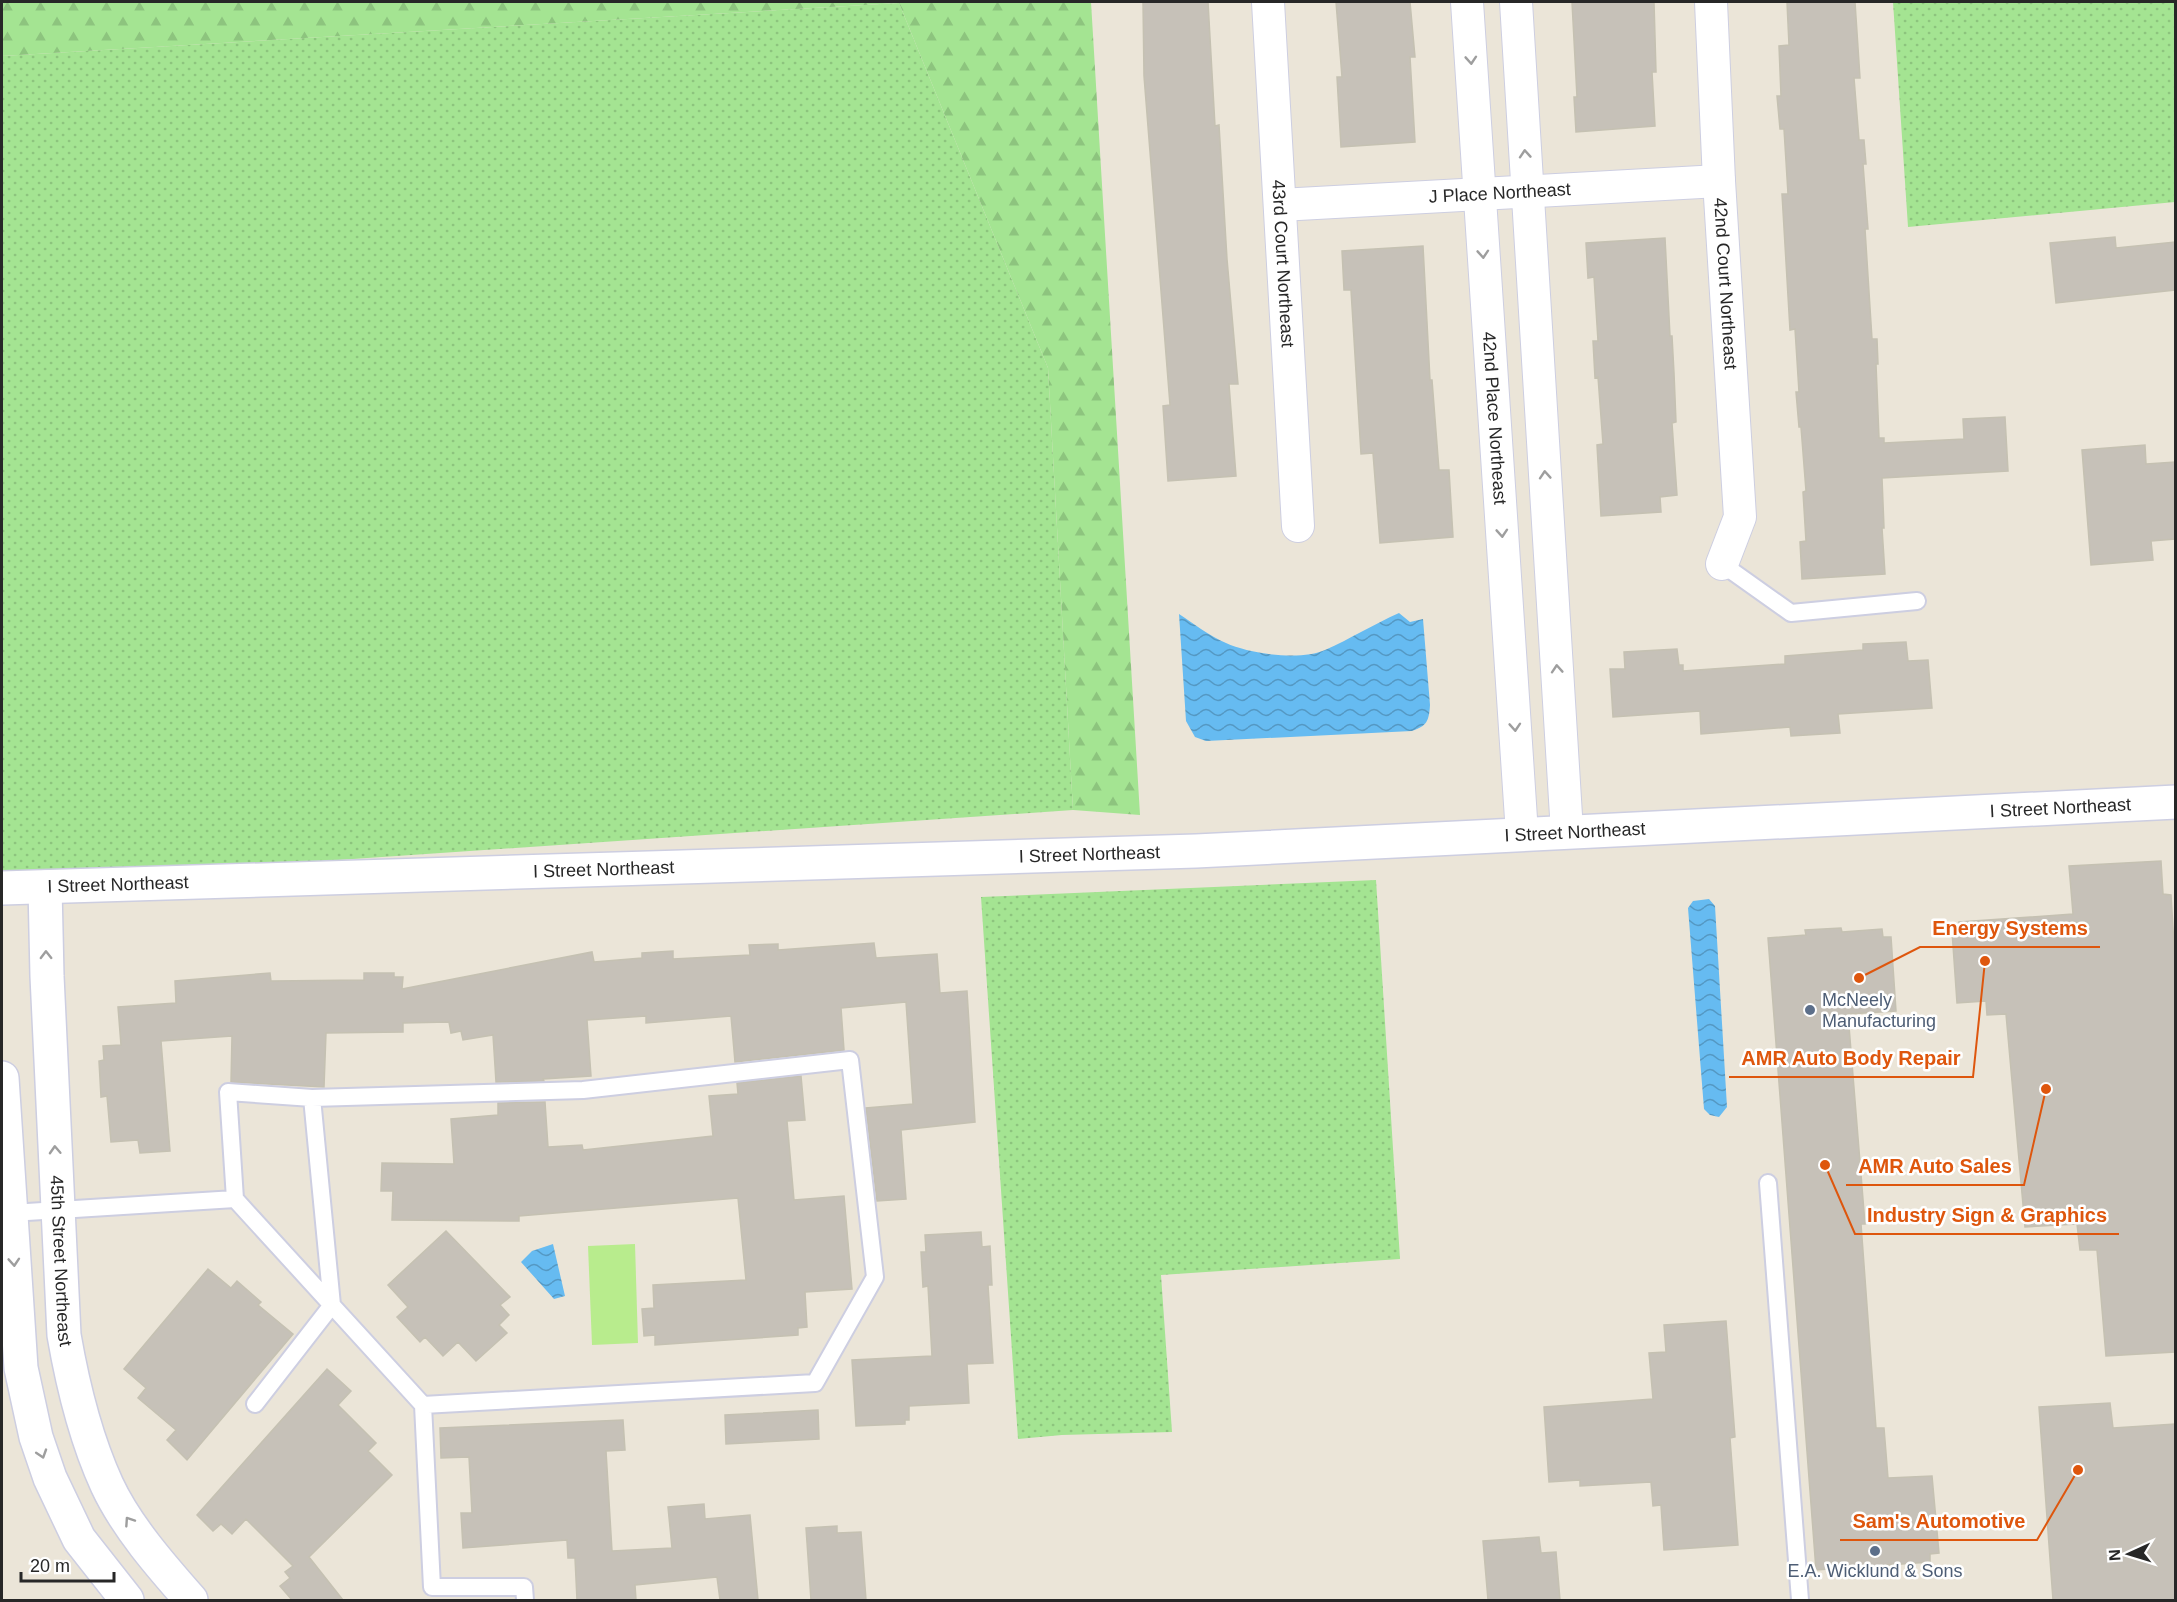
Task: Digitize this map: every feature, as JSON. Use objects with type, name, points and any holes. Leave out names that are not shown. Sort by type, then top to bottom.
[{"type":"street","name":"43rd Court Northeast","points":[[1268,2],[1298,526]]},
{"type":"street","name":"42nd Place Northeast","points":[[1467,2],[1522,834]]},
{"type":"street","points":[[1516,2],[1567,832]]},
{"type":"street","name":"42nd Court Northeast","points":[[1711,2],[1719,182],[1740,517],[1722,564]]},
{"type":"street","name":"J Place Northeast","points":[[1281,206],[1719,182]]},
{"type":"street","name":"I Street Northeast","points":[[2,888],[1196,851],[2175,802]]},
{"type":"street","name":"45th Street Northeast","points":[[45,887],[64,1335],[72,1381],[88,1438],[108,1487],[129,1522],[159,1564],[191,1600]]},
{"type":"street","points":[[2,1078],[11,1214],[11,1371],[50,1478],[79,1539],[127,1600]]},
{"type":"lane","points":[[1722,564],[1791,613],[1917,601]]},
{"type":"lane","points":[[423,1405],[815,1383],[875,1277],[850,1060],[583,1090],[312,1098],[228,1092],[235,1199],[423,1405],[432,1587],[524,1587],[525,1600]]},
{"type":"lane","points":[[255,1404],[332,1305],[312,1098]]},
{"type":"lane","points":[[1768,1183],[1800,1600]]},
{"type":"lane","points":[[11,1214],[235,1199]]},
{"type":"green space","points":[[2,2],[1091,2],[1140,815],[1073,810],[1048,368],[899,3],[2,56]]},
{"type":"green space","points":[[1893,2],[2175,2],[2175,202],[1908,227]]},
{"type":"green space","points":[[899,3],[1048,368],[1073,810],[2,883],[2,56]]},
{"type":"green space","points":[[1376,880],[1400,1259],[1161,1275],[1172,1432],[1062,1435],[1018,1439],[981,897]]},
{"type":"green space","points":[[635,1244],[638,1343],[592,1345],[588,1246]]},
{"type":"water","points":[[1399,613],[1410,622],[1423,619],[1430,705],[1426,722],[1417,729],[1206,741],[1195,737],[1186,721],[1179,614],[1214,637],[1236,647],[1289,656],[1325,650]]},
{"type":"water","points":[[1709,899],[1715,906],[1727,1107],[1719,1117],[1710,1115],[1704,1109],[1688,908],[1693,901]]},
{"type":"water","points":[[553,1244],[565,1296],[554,1299],[521,1262],[532,1251]]},
{"type":"building","points":[[1143,2],[1208,2],[1215,126],[1219,125],[1227,259],[1238,384],[1229,384],[1236,476],[1168,481],[1163,406],[1170,405],[1144,76]]},
{"type":"building","points":[[1336,2],[1410,2],[1415,57],[1410,57],[1415,142],[1341,147],[1337,77],[1342,77]]},
{"type":"building","points":[[1572,2],[1654,2],[1656,72],[1652,72],[1655,126],[1576,132],[1574,97],[1577,97]]},
{"type":"building","points":[[1787,2],[1855,2],[1860,78],[1854,78],[1859,140],[1864,140],[1866,164],[1863,164],[1868,229],[1865,229],[1872,339],[1877,339],[1879,438],[1884,438],[1884,443],[1964,439],[1963,419],[2005,417],[2008,471],[1882,478],[1885,574],[1802,579],[1800,542],[1806,541],[1803,492],[1806,491],[1796,392],[1799,392],[1795,329],[1790,330],[1782,194],[1788,194],[1784,129],[1780,129],[1777,96],[1781,96],[1779,46],[1789,45]]},
{"type":"building","points":[[2115,237],[2116,248],[2175,242],[2175,290],[2056,303],[2050,243]]},
{"type":"building","points":[[1665,238],[1674,373],[1676,422],[1672,423],[1677,495],[1660,497],[1661,512],[1601,516],[1597,445],[1603,444],[1593,341],[1598,341],[1594,277],[1588,278],[1586,243]]},
{"type":"building","points":[[1423,246],[1430,380],[1432,380],[1439,470],[1449,470],[1453,537],[1380,543],[1373,453],[1361,454],[1351,290],[1344,290],[1342,251]]},
{"type":"building","points":[[2145,445],[2146,464],[2175,462],[2175,539],[2151,541],[2153,560],[2091,565],[2082,450]]},
{"type":"building","points":[[1906,642],[1908,661],[1928,660],[1932,708],[1838,714],[1840,733],[1791,736],[1790,727],[1701,734],[1700,711],[1613,717],[1610,669],[1625,669],[1624,652],[1677,649],[1679,665],[1683,665],[1683,671],[1785,664],[1785,656],[1863,650],[1863,644]]},
{"type":"building","points":[[2161,861],[2163,894],[2171,895],[2175,961],[2175,1352],[2106,1356],[2097,1250],[2080,1250],[2077,1224],[2025,1227],[2006,1014],[1987,1015],[1986,1001],[1957,1003],[1952,931],[1959,930],[1959,922],[2073,914],[2069,866]]},
{"type":"building","points":[[1841,928],[1842,932],[1882,929],[1883,937],[1891,937],[1896,1011],[1848,1014],[1865,1224],[1861,1224],[1876,1428],[1884,1428],[1888,1478],[1932,1476],[1939,1553],[1930,1554],[1930,1562],[1816,1570],[1768,938],[1806,935],[1805,930]]},
{"type":"building","points":[[874,943],[876,958],[937,954],[940,993],[967,991],[975,1122],[901,1130],[906,1199],[877,1201],[866,1108],[913,1104],[906,1002],[841,1008],[844,1050],[735,1062],[731,1016],[646,1023],[646,1016],[587,1020],[591,1076],[543,1079],[544,1081],[496,1082],[493,1035],[463,1040],[461,1031],[451,1033],[449,1022],[403,1023],[403,1032],[326,1033],[324,1087],[231,1082],[232,1036],[161,1041],[170,1151],[140,1153],[138,1140],[111,1142],[107,1096],[101,1097],[99,1061],[104,1060],[103,1046],[121,1045],[118,1007],[176,1003],[175,981],[270,973],[271,981],[364,980],[364,973],[394,973],[394,977],[403,977],[402,989],[592,952],[594,962],[642,958],[642,953],[673,951],[673,959],[750,955],[749,945],[778,944],[778,950]]},
{"type":"building","points":[[801,1076],[805,1120],[787,1121],[794,1200],[844,1196],[852,1289],[805,1292],[807,1327],[798,1328],[798,1335],[655,1345],[655,1335],[644,1336],[642,1309],[654,1308],[653,1285],[746,1280],[738,1198],[519,1216],[519,1221],[392,1220],[393,1191],[381,1191],[382,1163],[454,1164],[451,1119],[498,1115],[498,1103],[545,1102],[548,1147],[582,1145],[583,1150],[713,1136],[709,1096],[738,1094],[737,1083]]},
{"type":"building","points":[[446,1231],[510,1297],[500,1305],[509,1315],[499,1325],[507,1333],[476,1361],[458,1342],[443,1356],[425,1337],[420,1342],[397,1317],[408,1307],[388,1285]]},
{"type":"building","points":[[981,1232],[982,1247],[990,1246],[992,1285],[988,1285],[993,1363],[967,1364],[969,1403],[909,1406],[909,1420],[905,1420],[905,1424],[856,1426],[852,1360],[932,1356],[928,1286],[923,1287],[921,1252],[926,1252],[925,1235]]},
{"type":"building","points":[[208,1269],[231,1288],[237,1281],[261,1302],[258,1305],[293,1334],[187,1460],[167,1440],[176,1430],[138,1398],[146,1388],[124,1369]]},
{"type":"building","points":[[1726,1321],[1735,1437],[1730,1438],[1738,1545],[1664,1550],[1661,1505],[1653,1506],[1651,1482],[1580,1486],[1580,1480],[1549,1482],[1544,1407],[1653,1399],[1649,1353],[1666,1352],[1664,1325]]},
{"type":"building","points":[[327,1369],[351,1391],[338,1405],[376,1443],[368,1451],[392,1475],[309,1557],[343,1600],[292,1600],[280,1586],[290,1578],[285,1572],[293,1566],[246,1519],[232,1534],[221,1524],[213,1531],[197,1515]]},
{"type":"building","points":[[2110,1403],[2113,1428],[2175,1424],[2175,1600],[2053,1600],[2039,1407]]},
{"type":"building","points":[[818,1410],[819,1439],[726,1444],[725,1415]]},
{"type":"building","points":[[623,1420],[625,1450],[606,1451],[612,1551],[672,1548],[668,1507],[704,1504],[705,1519],[750,1515],[758,1600],[720,1600],[717,1577],[635,1585],[636,1600],[577,1600],[575,1558],[568,1558],[567,1540],[463,1548],[461,1513],[472,1513],[469,1457],[441,1458],[440,1428]]},
{"type":"building","points":[[837,1526],[837,1533],[861,1532],[866,1600],[811,1600],[806,1528]]},
{"type":"building","points":[[1539,1537],[1541,1553],[1556,1552],[1560,1600],[1488,1600],[1483,1541]]},
{"type":"place","name":"AMR Auto Body Repair","points":[[1985,961]]},
{"type":"place","name":"Energy Systems","points":[[1859,978]]},
{"type":"place","name":"McNeely Manufacturing","points":[[1810,1010]]},
{"type":"place","name":"AMR Auto Sales","points":[[2046,1089]]},
{"type":"place","name":"Industry Sign & Graphics","points":[[1825,1165]]},
{"type":"place","name":"Sam's Automotive","points":[[2078,1470]]},
{"type":"place","name":"E.A. Wicklund & Sons","points":[[1875,1551]]}]
